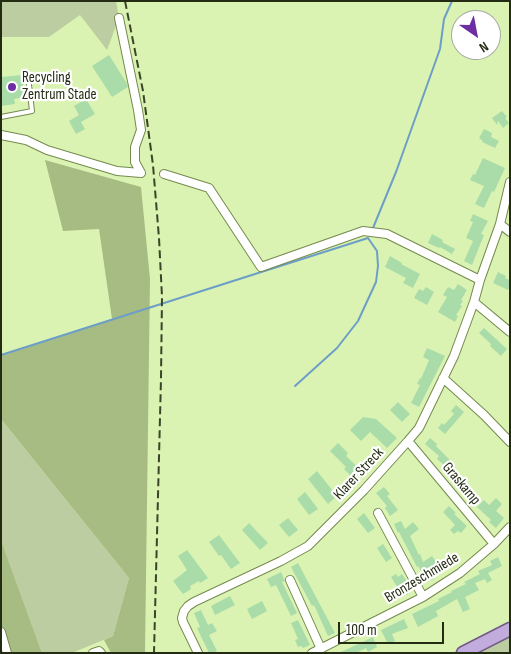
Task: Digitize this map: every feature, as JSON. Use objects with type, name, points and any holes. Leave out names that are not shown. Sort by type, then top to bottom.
[{"type":"main road","points":[[463,653],[510,629]]},
{"type":"street","points":[[1,136],[26,140],[47,150],[117,171],[141,173],[135,162],[135,146],[141,130],[119,18]]},
{"type":"street","points":[[164,174],[209,188],[261,266],[363,231],[387,234],[480,280]]},
{"type":"street","name":"Klarer Streck","points":[[198,653],[182,618],[188,606],[308,546],[364,490],[419,428],[454,356],[474,302],[500,224],[510,182]]},
{"type":"street","points":[[500,224],[510,232]]},
{"type":"street","points":[[474,302],[510,332]]},
{"type":"street","points":[[443,378],[484,415],[510,442]]},
{"type":"street","name":"Graskamp","points":[[408,442],[494,544]]},
{"type":"street","points":[[378,513],[423,597]]},
{"type":"street","name":"Bronzeschmiede","points":[[312,653],[423,597],[460,573],[494,544],[510,527]]},
{"type":"street","points":[[290,580],[321,649]]},
{"type":"street","points":[[1,632],[8,653]]},
{"type":"street","points":[[93,653],[99,651],[101,653]]},
{"type":"lane","points":[[1,117],[32,112],[28,76]]},
{"type":"green space","points":[[1,1],[116,1],[119,18],[107,50],[80,15],[49,37],[1,37]]},
{"type":"green space","points":[[45,160],[141,187],[150,279],[145,653],[111,653],[104,640],[113,636],[129,578],[1,419],[1,355],[112,319],[99,229],[63,231]]},
{"type":"green space","points":[[1,419],[129,578],[113,636],[72,653],[42,653],[1,540]]},
{"type":"green space","points":[[1,540],[42,653],[1,653]]},
{"type":"green space","points":[[510,635],[510,653],[475,653]]},
{"type":"building","points":[[109,55],[128,87],[112,97],[92,66]]},
{"type":"building","name":"Recycling Zentrum Stade","points":[[22,75],[25,97],[14,99],[15,104],[1,106],[1,77]]},
{"type":"building","points":[[86,99],[95,114],[81,122],[85,129],[76,134],[69,121],[79,115],[74,106]]},
{"type":"building","points":[[502,111],[509,123],[503,128],[498,121],[497,125],[492,118]]},
{"type":"building","points":[[484,129],[492,133],[491,137],[499,141],[495,148],[482,142],[479,138]]},
{"type":"building","points":[[483,158],[505,168],[484,208],[475,204],[484,186],[470,180],[473,174],[475,175]]},
{"type":"building","points":[[473,214],[488,221],[481,234],[484,235],[472,265],[464,261],[473,241],[466,238],[473,222],[470,221]]},
{"type":"building","points":[[432,234],[455,249],[452,254],[428,243]]},
{"type":"building","points":[[390,256],[420,274],[413,288],[403,283],[406,278],[385,267]]},
{"type":"building","points":[[498,272],[510,280],[508,290],[493,283]]},
{"type":"building","points":[[458,284],[467,290],[461,300],[463,301],[460,305],[462,306],[456,315],[458,316],[455,322],[438,312],[447,297],[443,295],[448,287],[454,290]]},
{"type":"building","points":[[426,287],[434,292],[427,305],[414,298],[419,289],[423,291]]},
{"type":"building","points":[[484,328],[507,349],[501,356],[479,333]]},
{"type":"building","points":[[427,348],[445,356],[419,407],[411,403],[420,385],[417,384],[429,360],[423,357]]},
{"type":"building","points":[[398,402],[410,414],[402,422],[390,410]]},
{"type":"building","points":[[456,405],[464,412],[445,434],[438,428],[442,423],[444,425],[454,414],[451,411]]},
{"type":"building","points":[[363,417],[376,419],[397,438],[387,448],[370,432],[361,441],[350,430]]},
{"type":"building","points":[[430,438],[450,460],[445,466],[437,459],[439,456],[425,444]]},
{"type":"building","points":[[338,443],[348,453],[346,456],[362,471],[356,478],[353,478],[344,469],[346,467],[330,451]]},
{"type":"building","points":[[317,471],[337,496],[328,504],[308,479]]},
{"type":"building","points":[[384,487],[390,494],[387,496],[398,510],[390,516],[385,508],[387,506],[376,493]]},
{"type":"building","points":[[305,492],[318,509],[309,515],[297,499]]},
{"type":"building","points":[[496,498],[502,504],[496,511],[504,518],[496,528],[489,522],[491,520],[477,507],[484,500],[489,505]]},
{"type":"building","points":[[449,506],[456,513],[454,514],[467,526],[461,533],[458,531],[454,534],[450,530],[455,525],[443,512]]},
{"type":"building","points":[[364,513],[375,528],[368,533],[357,519]]},
{"type":"building","points":[[288,518],[298,530],[289,537],[279,525]]},
{"type":"building","points":[[401,521],[405,529],[413,522],[419,529],[410,536],[423,562],[432,556],[437,563],[429,569],[434,579],[427,582],[417,567],[394,524]]},
{"type":"building","points":[[249,523],[268,543],[260,550],[242,530]]},
{"type":"building","points":[[219,535],[240,563],[231,569],[209,542]]},
{"type":"building","points":[[383,544],[392,558],[386,562],[377,548]]},
{"type":"building","points":[[187,550],[208,578],[190,586],[191,589],[183,594],[173,581],[187,570],[178,556]]},
{"type":"building","points":[[498,557],[502,566],[488,573],[492,580],[487,583],[485,579],[475,583],[479,590],[465,597],[470,609],[463,612],[457,599],[436,611],[438,616],[418,627],[412,614],[439,601],[438,599],[466,584],[464,582],[480,574],[478,571],[492,565],[490,561]]},
{"type":"building","points":[[298,563],[335,633],[328,636],[314,605],[312,606],[291,567]]},
{"type":"building","points":[[281,572],[285,581],[282,582],[297,613],[291,616],[276,585],[271,587],[267,579]]},
{"type":"building","points":[[396,574],[398,577],[402,574],[410,586],[405,589],[409,594],[403,596],[391,577]]},
{"type":"building","points":[[230,596],[235,605],[215,615],[211,606]]},
{"type":"building","points":[[262,601],[267,611],[252,619],[247,609]]},
{"type":"building","points":[[201,610],[208,625],[212,623],[217,631],[209,635],[217,651],[212,653],[209,653],[197,628],[200,627],[194,613]]},
{"type":"building","points":[[404,619],[408,628],[392,634],[395,641],[388,644],[381,630]]},
{"type":"building","points":[[298,620],[310,645],[303,648],[301,646],[298,647],[295,640],[298,639],[291,623]]},
{"type":"building","points":[[373,637],[377,647],[368,652],[366,648],[356,653],[339,653]]},
{"type":"waterway","points":[[373,228],[396,172],[440,49],[444,19],[452,1]]},
{"type":"waterway","points":[[1,355],[368,238],[377,251],[378,266],[376,282],[358,321],[337,348],[295,386]]},
{"type":"railway","points":[[125,1],[143,91],[153,165],[162,297],[154,653]]},
{"type":"place","name":"Recycling Zentrum Stade","points":[[12,87]]}]
